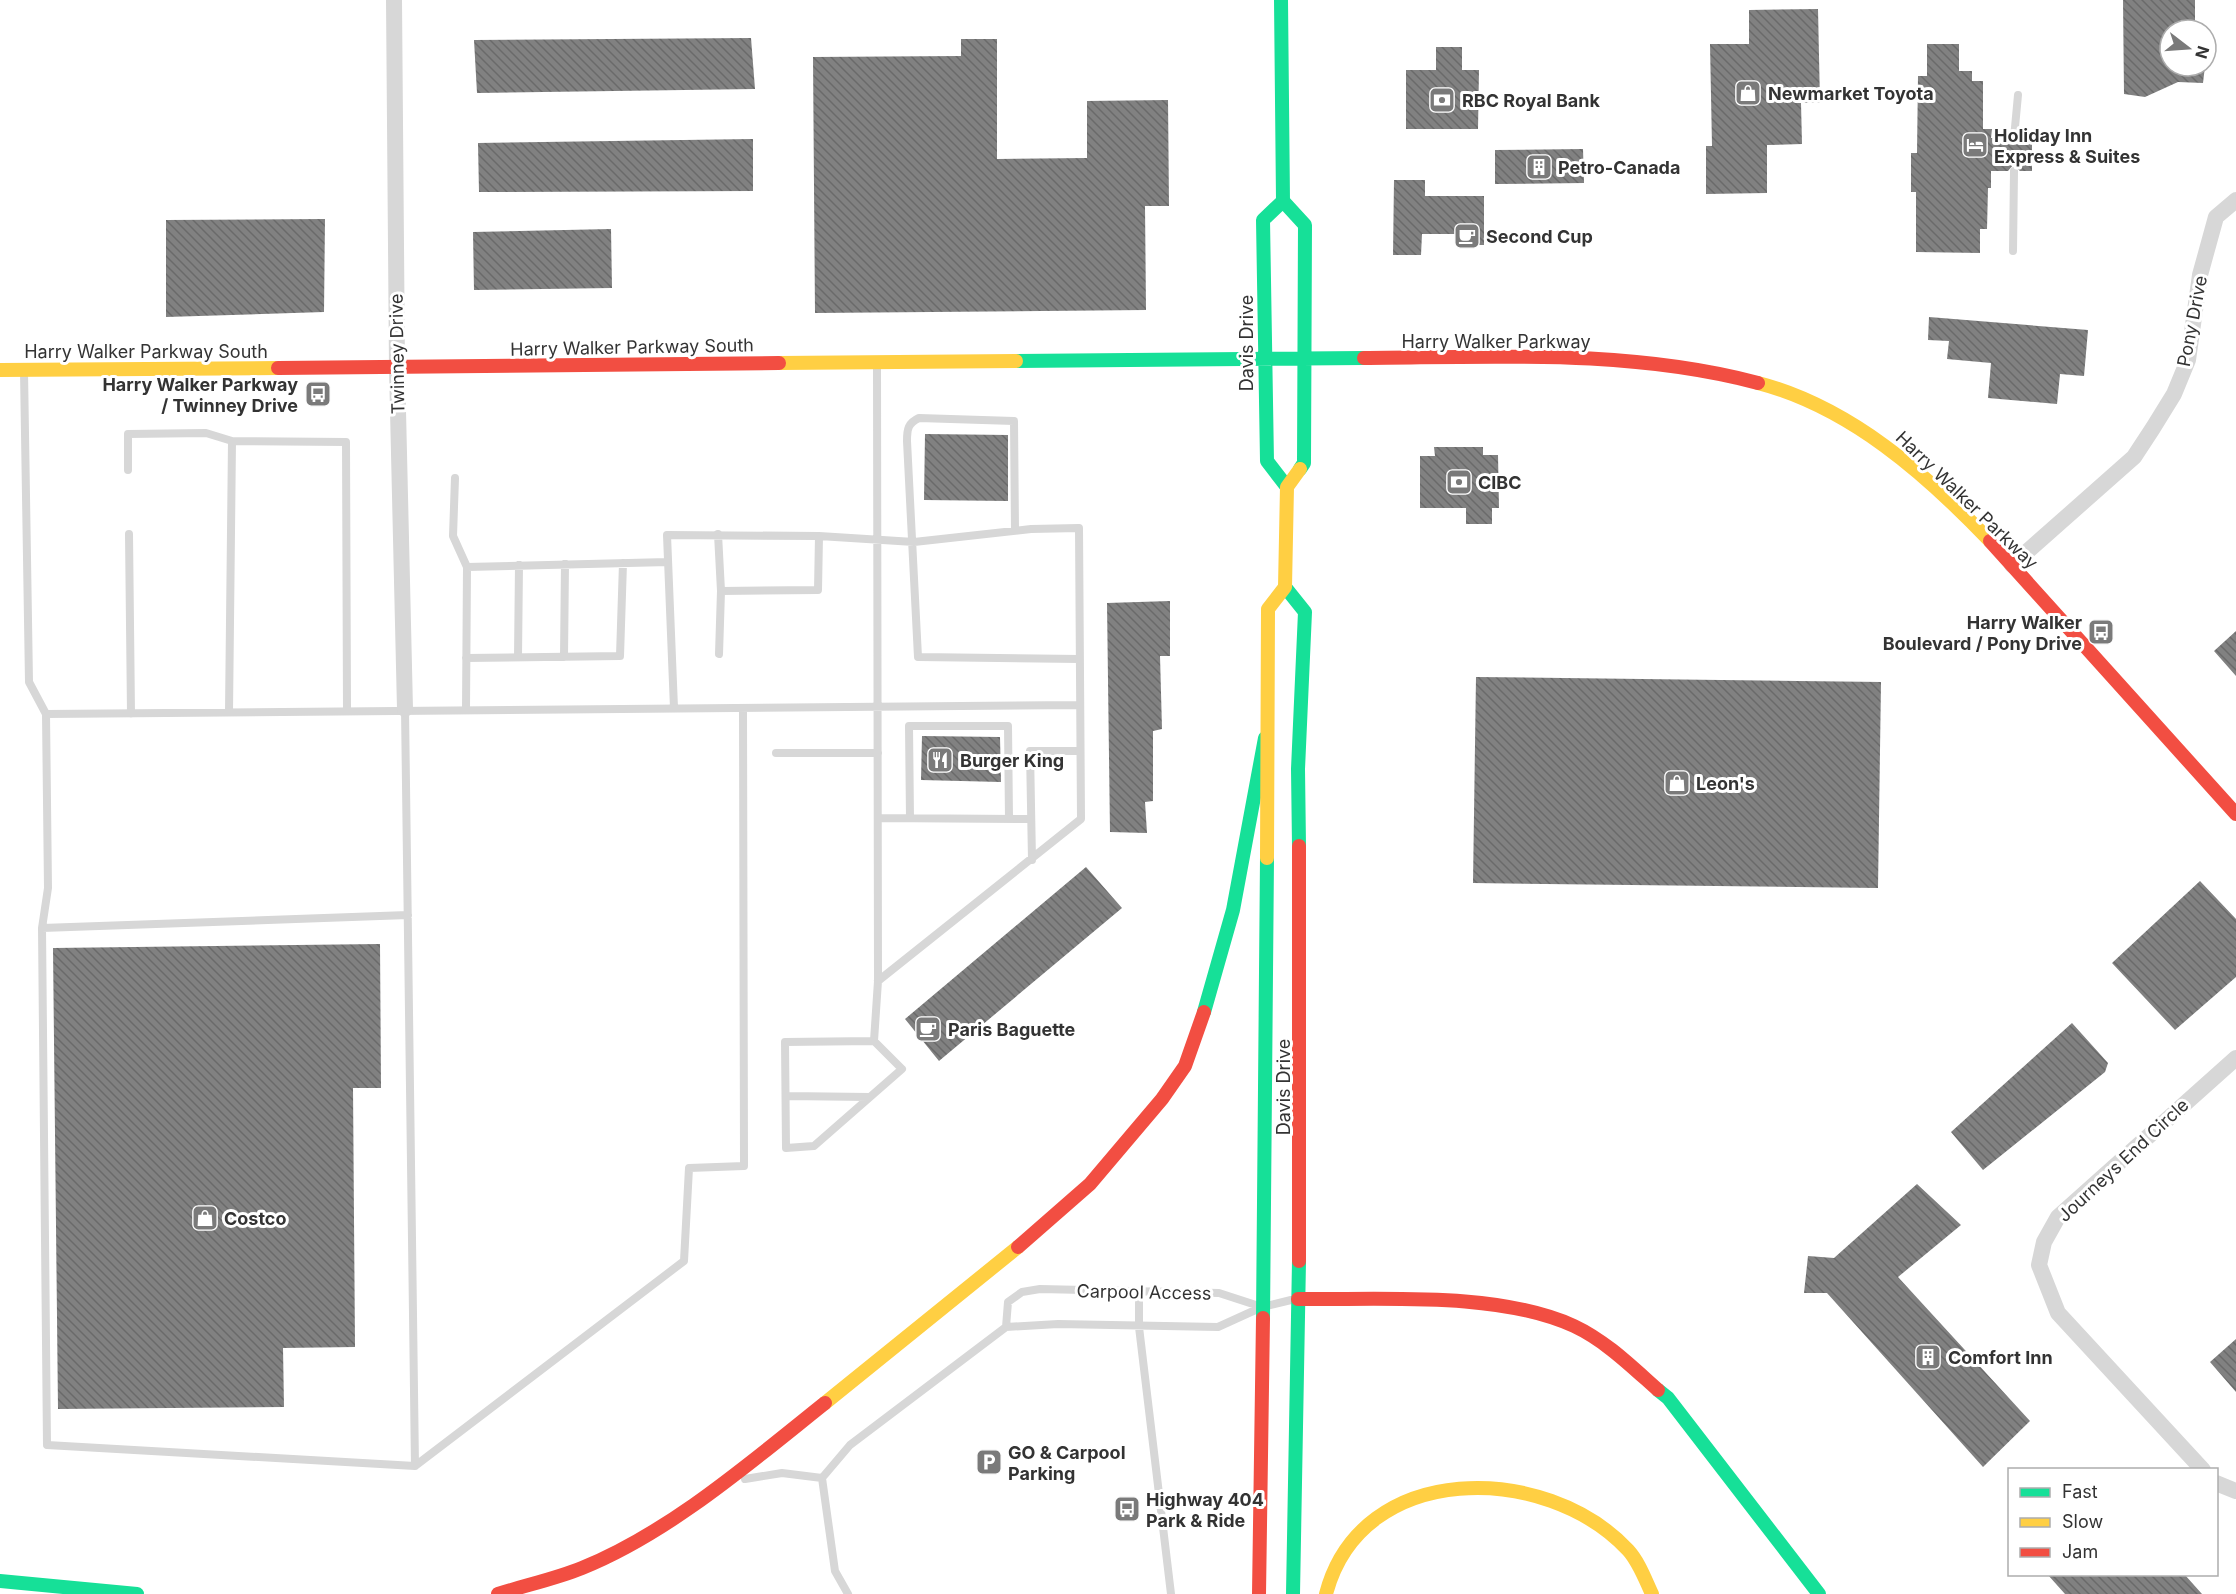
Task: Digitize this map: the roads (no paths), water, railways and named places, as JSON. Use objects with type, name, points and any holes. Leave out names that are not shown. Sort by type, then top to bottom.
[{"type":"main road","points":[[1281,0],[1282,201],[1305,225],[1304,464],[1287,487],[1285,587]]},
{"type":"main road","name":"Davis Drive","points":[[1282,201],[1263,220],[1264,357],[1267,461],[1287,487]]},
{"type":"main road","name":"Harry Walker Parkway South","points":[[0,370],[397,368],[1264,357]]},
{"type":"main road","name":"Harry Walker Parkway","points":[[1264,357],[1513,357],[1640,360],[1736,379],[1797,397],[1872,436],[1926,481],[2012,565],[2236,814]]},
{"type":"main road","name":"Davis Drive","points":[[1259,1594],[1267,1034],[1268,609],[1285,587],[1305,612],[1298,769],[1301,1164],[1293,1594]]},
{"type":"main road","points":[[498,1594],[582,1568],[656,1529],[729,1479],[978,1281],[1089,1184],[1173,1084],[1189,1058],[1207,1009],[1233,910],[1266,738]]},
{"type":"main road","points":[[1298,1299],[1455,1301],[1515,1308],[1574,1326],[1609,1347],[1668,1398],[1819,1594]]},
{"type":"main road","points":[[1326,1594],[1341,1554],[1382,1513],[1406,1500],[1434,1491],[1471,1486],[1502,1487],[1532,1494],[1561,1503],[1587,1518],[1628,1551],[1652,1594]]},
{"type":"main road","points":[[0,1581],[137,1594]]},
{"type":"street","name":"Twinney Drive","points":[[394,0],[397,368],[405,709]]},
{"type":"street","name":"Pony Drive","points":[[2012,565],[2134,457],[2153,429],[2174,394],[2188,360],[2200,275],[2216,217],[2236,200]]},
{"type":"street","name":"Journeys End Circle","points":[[2201,1468],[2058,1313],[2039,1265],[2044,1242],[2058,1217],[2236,1058]]},
{"type":"street","points":[[2218,1482],[2236,1491]]},
{"type":"lane","points":[[2014,138],[2018,95]]},
{"type":"lane","points":[[2013,251],[2014,171]]},
{"type":"lane","points":[[874,1041],[878,981],[877,362]]},
{"type":"lane","points":[[24,370],[29,682],[46,714],[48,888],[42,928],[47,1445],[415,1466],[684,1261],[689,1168],[744,1166],[743,708]]},
{"type":"lane","points":[[1015,530],[1014,421],[919,418],[912,422],[907,429],[918,657],[1080,659]]},
{"type":"lane","points":[[128,470],[128,434],[206,433],[232,441],[346,442],[347,710]]},
{"type":"lane","points":[[229,712],[232,441]]},
{"type":"lane","points":[[455,478],[453,536],[467,567],[466,709]]},
{"type":"lane","points":[[674,708],[667,535],[819,536],[877,542],[914,542],[1015,530],[1078,528],[1081,819],[878,981]]},
{"type":"lane","points":[[129,534],[131,714]]},
{"type":"lane","points":[[718,534],[721,591],[720,654]]},
{"type":"lane","points":[[721,591],[818,590],[819,536]]},
{"type":"lane","points":[[467,567],[668,562]]},
{"type":"lane","points":[[466,658],[620,656],[623,563]]},
{"type":"lane","points":[[564,657],[565,564]]},
{"type":"lane","points":[[518,657],[519,566]]},
{"type":"lane","points":[[46,714],[405,709],[878,708],[1080,705]]},
{"type":"lane","points":[[405,709],[415,1466]]},
{"type":"lane","points":[[910,819],[909,726],[1008,726],[1010,819]]},
{"type":"lane","points":[[1032,860],[1030,751],[1080,751]]},
{"type":"lane","points":[[776,753],[878,753]]},
{"type":"lane","points":[[878,819],[1031,819]]},
{"type":"lane","points":[[42,928],[408,915]]},
{"type":"lane","points":[[874,1041],[902,1069],[814,1146],[786,1148],[786,1096],[785,1042],[874,1041]]},
{"type":"lane","points":[[786,1096],[869,1097]]},
{"type":"lane","name":"Carpool Access","points":[[1040,1289],[1219,1293],[1262,1307],[1218,1327],[1058,1324],[1006,1327],[1008,1302],[1022,1292],[1040,1289]]},
{"type":"lane","points":[[1139,1293],[1139,1327],[1172,1594]]},
{"type":"lane","points":[[1262,1307],[1298,1299]]},
{"type":"lane","points":[[848,1594],[835,1571],[822,1478],[850,1445],[1006,1327]]},
{"type":"lane","points":[[729,1479],[755,1479],[782,1473],[822,1478]]},
{"type":"place","name":"Newmarket Toyota","points":[[1748,93]]},
{"type":"place","name":"RBC Royal Bank","points":[[1442,100]]},
{"type":"place","name":"Holiday Inn Express & Suites","points":[[1975,145]]},
{"type":"place","name":"Petro-Canada","points":[[1539,167]]},
{"type":"place","name":"Second Cup","points":[[1467,236]]},
{"type":"place","name":"Harry Walker Parkway / Twinney Drive","points":[[318,394]]},
{"type":"place","name":"CIBC","points":[[1459,482]]},
{"type":"place","name":"Harry Walker Boulevard / Pony Drive","points":[[2101,632]]},
{"type":"place","name":"Burger King","points":[[940,760]]},
{"type":"place","name":"Leon's","points":[[1677,783]]},
{"type":"place","name":"Paris Baguette","points":[[928,1029]]},
{"type":"place","name":"Costco","points":[[205,1218]]},
{"type":"place","name":"Comfort Inn","points":[[1928,1357]]},
{"type":"place","name":"GO & Carpool Parking","points":[[989,1462]]},
{"type":"place","name":"Highway 404 Park & Ride","points":[[1127,1509]]}]
